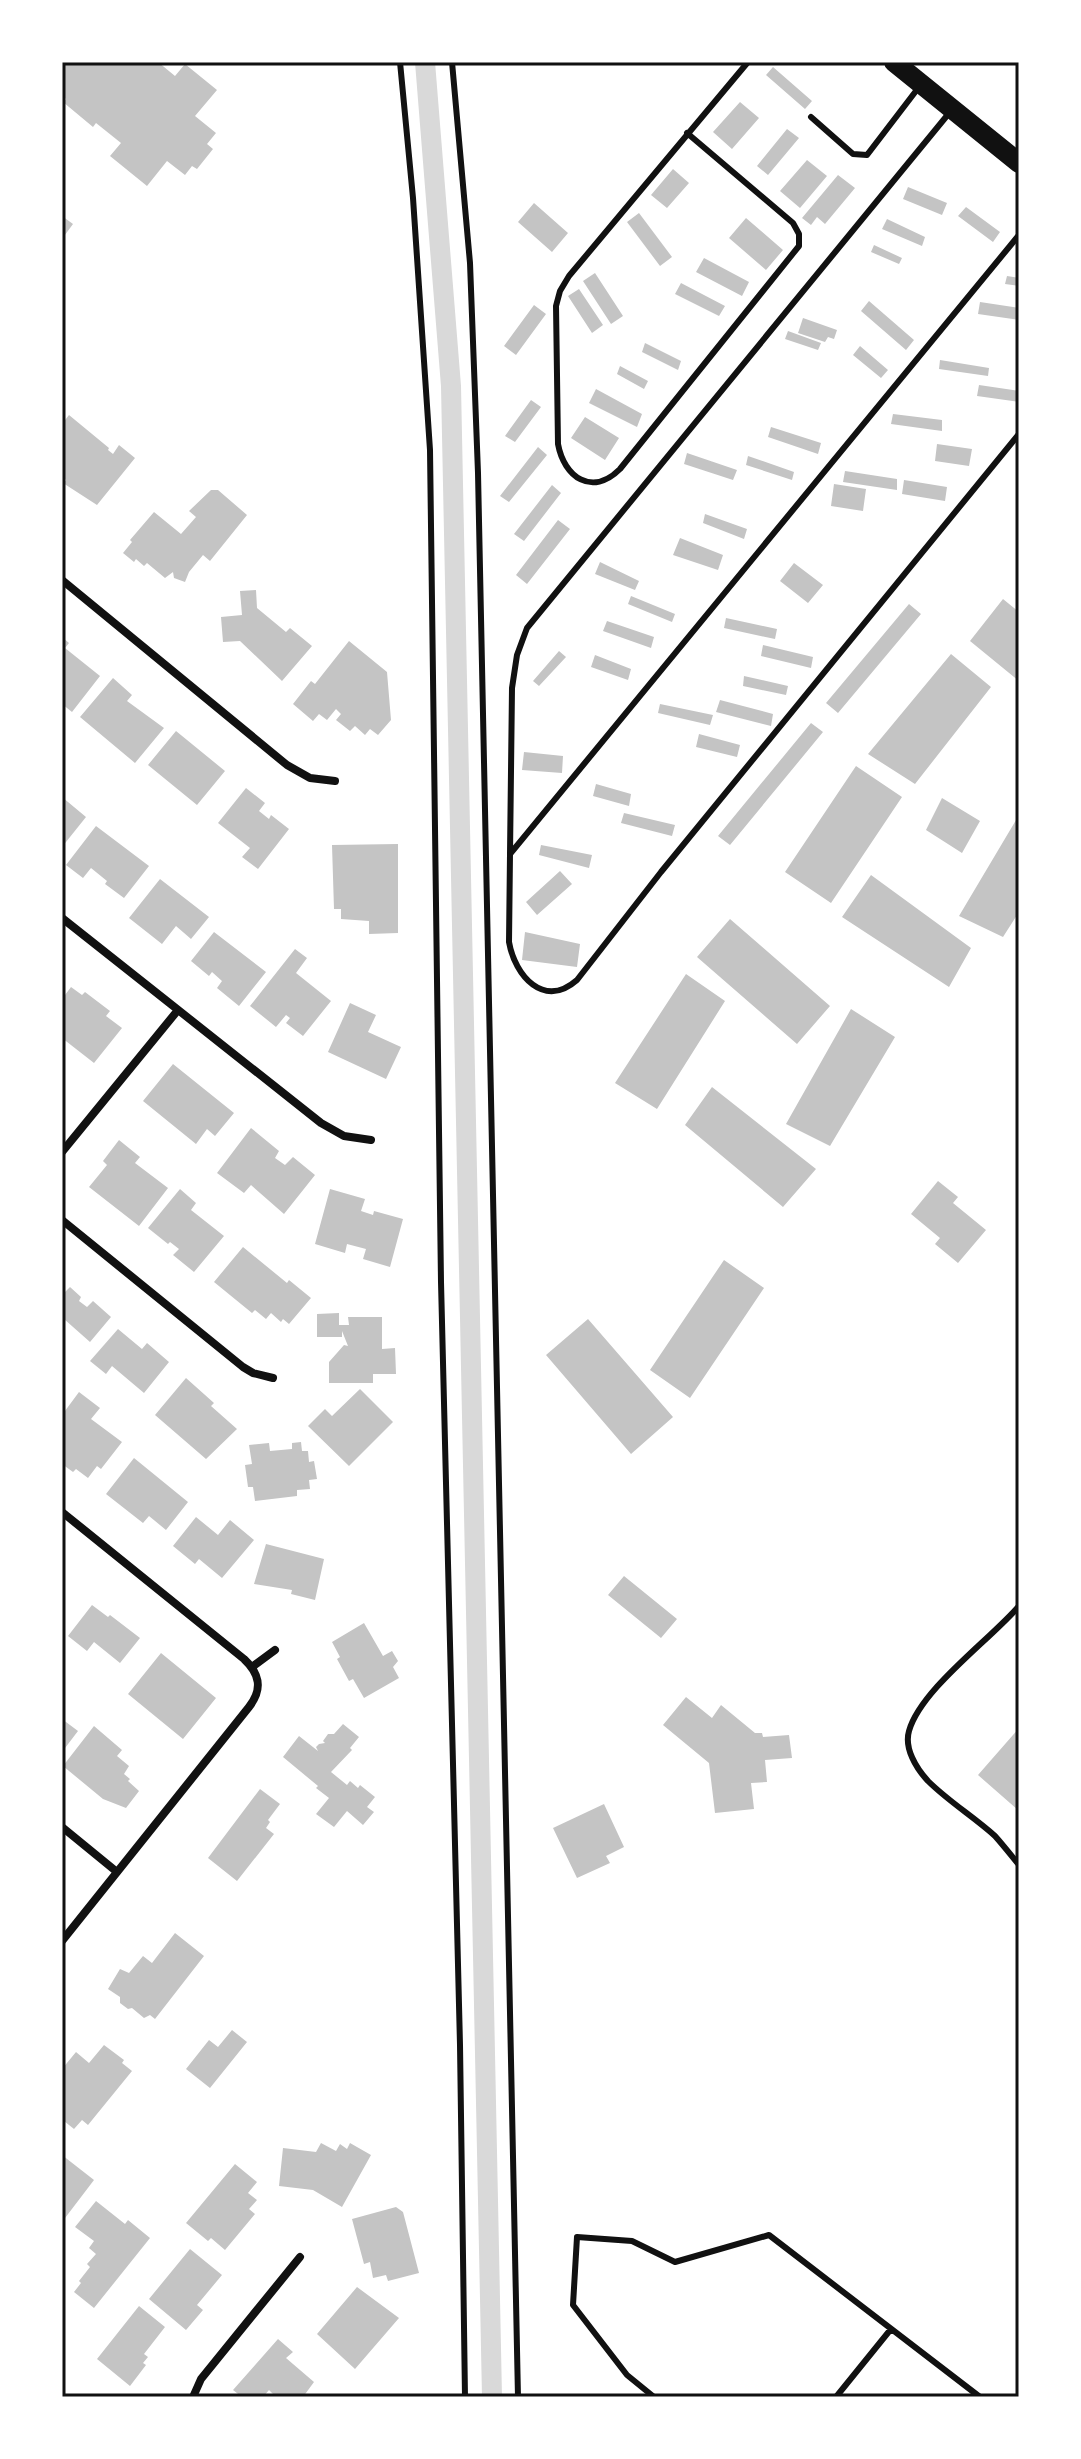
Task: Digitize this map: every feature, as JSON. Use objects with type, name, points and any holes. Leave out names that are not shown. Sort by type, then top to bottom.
[{"type":"main road","points":[[894,62],[1019,163]]},
{"type":"street","points":[[62,580],[287,765],[310,778],[335,781]]},
{"type":"street","points":[[62,918],[321,1123],[344,1136],[371,1140]]},
{"type":"street","points":[[62,1152],[178,1010]]},
{"type":"street","points":[[62,1220],[243,1367],[273,1378]]},
{"type":"street","points":[[62,1512],[252,1667],[259,1683],[258,1692],[249,1707],[62,1941]]},
{"type":"street","points":[[252,1667],[275,1650]]},
{"type":"street","points":[[62,1827],[117,1872]]},
{"type":"street","points":[[193,2397],[201,2379],[300,2257]]},
{"type":"lane","points":[[400,62],[413,198],[430,450],[441,1282],[460,2045],[465,2397]]},
{"type":"lane","points":[[452,62],[470,263],[477,458],[518,2397]]},
{"type":"lane","points":[[687,133],[793,223],[799,234],[799,246],[620,469],[605,481],[588,483],[572,472],[560,455],[557,299],[569,276],[687,133],[748,62]]},
{"type":"lane","points":[[811,117],[853,154],[867,155],[922,84]]},
{"type":"lane","points":[[953,110],[535,617],[521,641],[513,679],[508,915],[511,955],[516,967],[533,985],[543,990],[560,991],[577,980],[670,861],[1019,434]]},
{"type":"lane","points":[[510,854],[1019,235]]},
{"type":"lane","points":[[1019,1606],[922,1705],[909,1731],[909,1746],[914,1762],[928,1781],[996,1838],[1019,1865]]},
{"type":"lane","points":[[654,2397],[627,2375],[573,2305],[577,2237],[632,2241],[675,2262],[769,2235],[980,2397]]},
{"type":"lane","points":[[836,2397],[891,2329]]},
{"type":"building","points":[[62,62],[158,62],[175,76],[185,64],[217,90],[195,116],[216,133],[207,144],[213,149],[197,169],[192,166],[185,175],[167,161],[147,186],[110,156],[121,143],[96,123],[93,127],[63,102],[66,99],[62,96]]},
{"type":"building","points":[[773,67],[812,101],[805,109],[766,75]]},
{"type":"building","points":[[740,102],[759,118],[732,149],[713,132]]},
{"type":"building","points":[[787,129],[799,138],[768,175],[757,166]]},
{"type":"building","points":[[807,160],[827,176],[800,208],[780,191]]},
{"type":"building","points":[[673,169],[689,183],[667,208],[651,195]]},
{"type":"building","points":[[838,175],[855,188],[825,224],[817,217],[811,225],[802,218]]},
{"type":"building","points":[[908,187],[947,203],[942,215],[903,199]]},
{"type":"building","points":[[534,203],[568,233],[552,252],[518,222]]},
{"type":"building","points":[[966,207],[1000,232],[993,242],[958,216]]},
{"type":"building","points":[[639,213],[672,257],[660,266],[627,222]]},
{"type":"building","points":[[62,216],[73,224],[62,239]]},
{"type":"building","points":[[746,218],[783,250],[766,270],[729,238]]},
{"type":"building","points":[[887,219],[925,237],[922,246],[882,229]]},
{"type":"building","points":[[874,245],[902,258],[899,264],[871,252]]},
{"type":"building","points":[[704,258],[749,282],[742,296],[696,272]]},
{"type":"building","points":[[595,273],[623,316],[611,324],[583,281]]},
{"type":"building","points":[[1007,276],[1019,278],[1019,286],[1005,284]]},
{"type":"building","points":[[681,283],[725,306],[719,316],[675,294]]},
{"type":"building","points":[[579,289],[603,325],[592,333],[568,296]]},
{"type":"building","points":[[869,301],[914,340],[906,350],[861,311]]},
{"type":"building","points":[[980,302],[1019,308],[1019,320],[978,314]]},
{"type":"building","points":[[534,305],[546,314],[516,355],[504,346]]},
{"type":"building","points":[[803,318],[837,330],[834,339],[828,337],[825,342],[798,333]]},
{"type":"building","points":[[788,331],[821,343],[818,350],[785,339]]},
{"type":"building","points":[[645,343],[681,361],[678,370],[642,352]]},
{"type":"building","points":[[860,346],[888,370],[881,378],[853,355]]},
{"type":"building","points":[[940,360],[989,368],[988,376],[939,369]]},
{"type":"building","points":[[620,366],[648,381],[644,389],[617,374]]},
{"type":"building","points":[[979,385],[1019,391],[1019,402],[977,396]]},
{"type":"building","points":[[596,389],[642,414],[637,427],[589,403]]},
{"type":"building","points":[[531,400],[541,407],[515,442],[505,436]]},
{"type":"building","points":[[893,414],[942,420],[942,431],[891,424]]},
{"type":"building","points":[[69,415],[113,454],[119,445],[135,458],[97,505],[63,483],[66,480],[62,477],[62,424]]},
{"type":"building","points":[[585,417],[619,438],[605,460],[571,438]]},
{"type":"building","points":[[771,427],[821,443],[818,454],[768,437]]},
{"type":"building","points":[[937,444],[972,449],[969,466],[935,461]]},
{"type":"building","points":[[538,447],[547,455],[509,502],[500,496]]},
{"type":"building","points":[[687,453],[737,470],[733,480],[684,464]]},
{"type":"building","points":[[748,456],[794,472],[792,480],[746,465]]},
{"type":"building","points":[[845,471],[897,479],[897,490],[843,482]]},
{"type":"building","points":[[904,480],[947,487],[945,501],[902,494]]},
{"type":"building","points":[[834,484],[866,489],[863,511],[831,506]]},
{"type":"building","points":[[552,485],[561,493],[524,541],[514,534]]},
{"type":"building","points":[[211,490],[218,490],[247,515],[210,561],[203,555],[185,582],[174,578],[173,572],[165,578],[147,563],[144,566],[136,559],[134,562],[123,553],[154,512],[181,534],[196,517],[189,511]]},
{"type":"building","points":[[705,514],[747,529],[744,539],[703,523]]},
{"type":"building","points":[[558,520],[570,529],[527,584],[516,575]]},
{"type":"building","points":[[680,538],[723,555],[718,570],[673,555]]},
{"type":"building","points":[[600,562],[639,581],[635,590],[595,574]]},
{"type":"building","points":[[794,563],[823,585],[808,603],[780,581]]},
{"type":"building","points":[[256,590],[257,608],[286,632],[290,628],[312,646],[282,681],[240,641],[223,642],[221,617],[242,615],[240,591]]},
{"type":"building","points":[[631,596],[675,614],[672,622],[628,604]]},
{"type":"building","points":[[1003,599],[1019,612],[1019,681],[970,641]]},
{"type":"building","points":[[909,604],[921,614],[838,713],[826,703]]},
{"type":"building","points":[[726,618],[777,629],[775,639],[724,628]]},
{"type":"building","points":[[607,621],[654,637],[651,648],[603,631]]},
{"type":"building","points":[[62,637],[69,643],[65,648],[100,676],[72,712],[62,704]]},
{"type":"building","points":[[349,641],[387,672],[391,720],[378,735],[370,729],[365,735],[355,726],[350,731],[336,720],[341,714],[336,709],[327,720],[319,714],[313,721],[293,704],[311,681],[315,684]]},
{"type":"building","points":[[763,645],[813,657],[811,668],[761,656]]},
{"type":"building","points":[[559,651],[566,657],[539,686],[533,681]]},
{"type":"building","points":[[951,654],[991,687],[915,784],[868,754]]},
{"type":"building","points":[[595,655],[631,669],[628,680],[591,667]]},
{"type":"building","points":[[744,676],[788,686],[786,695],[743,686]]},
{"type":"building","points":[[113,678],[132,695],[127,701],[164,728],[135,763],[80,717]]},
{"type":"building","points":[[720,700],[773,714],[771,726],[716,712]]},
{"type":"building","points":[[660,704],[713,715],[710,725],[658,713]]},
{"type":"building","points":[[811,723],[823,732],[730,845],[718,836]]},
{"type":"building","points":[[176,731],[225,771],[197,805],[148,765]]},
{"type":"building","points":[[699,734],[740,745],[737,757],[696,747]]},
{"type":"building","points":[[524,752],[563,756],[562,773],[522,770]]},
{"type":"building","points":[[856,766],[902,797],[831,903],[785,872]]},
{"type":"building","points":[[596,784],[631,794],[629,806],[593,796]]},
{"type":"building","points":[[246,788],[265,803],[259,811],[269,819],[271,815],[289,829],[258,869],[242,857],[250,848],[218,823]]},
{"type":"building","points":[[62,797],[86,817],[62,847]]},
{"type":"building","points":[[942,798],[980,821],[962,853],[926,830]]},
{"type":"building","points":[[624,813],[675,825],[672,836],[621,823]]},
{"type":"building","points":[[1019,815],[1019,912],[1003,937],[959,916]]},
{"type":"building","points":[[96,826],[149,866],[124,898],[105,884],[107,881],[91,868],[83,878],[66,865]]},
{"type":"building","points":[[398,844],[398,933],[369,934],[369,921],[341,919],[341,909],[334,909],[332,845]]},
{"type":"building","points":[[541,845],[592,855],[589,868],[539,855]]},
{"type":"building","points":[[560,871],[572,884],[537,915],[526,902]]},
{"type":"building","points":[[871,875],[971,948],[949,987],[842,917]]},
{"type":"building","points":[[160,879],[209,917],[191,939],[176,926],[162,944],[129,918]]},
{"type":"building","points":[[730,919],[830,1006],[797,1044],[697,957]]},
{"type":"building","points":[[214,932],[266,972],[239,1006],[217,988],[222,981],[212,972],[209,976],[191,961]]},
{"type":"building","points":[[525,932],[580,944],[577,967],[522,960]]},
{"type":"building","points":[[295,949],[307,958],[296,973],[331,1001],[303,1036],[286,1023],[290,1018],[286,1015],[276,1027],[250,1006]]},
{"type":"building","points":[[686,974],[725,1001],[657,1109],[615,1083]]},
{"type":"building","points":[[71,987],[82,995],[85,992],[110,1011],[106,1016],[122,1028],[94,1063],[62,1038],[62,999]]},
{"type":"building","points":[[350,1003],[376,1015],[368,1032],[401,1047],[386,1079],[328,1052]]},
{"type":"building","points":[[851,1009],[895,1037],[830,1146],[786,1124]]},
{"type":"building","points":[[173,1064],[234,1113],[215,1136],[207,1129],[196,1144],[143,1101]]},
{"type":"building","points":[[712,1087],[816,1169],[783,1207],[685,1125]]},
{"type":"building","points":[[251,1128],[279,1151],[275,1158],[285,1165],[293,1157],[315,1175],[284,1214],[251,1185],[244,1193],[217,1173]]},
{"type":"building","points":[[119,1140],[140,1157],[135,1163],[168,1188],[139,1226],[89,1187],[107,1165],[103,1161]]},
{"type":"building","points":[[938,1181],[958,1197],[953,1203],[986,1230],[958,1263],[935,1244],[940,1238],[911,1214]]},
{"type":"building","points":[[180,1189],[196,1203],[191,1210],[224,1236],[194,1272],[173,1255],[179,1249],[148,1228]]},
{"type":"building","points":[[330,1189],[365,1199],[361,1211],[373,1215],[374,1211],[403,1219],[390,1267],[363,1259],[366,1249],[347,1244],[345,1253],[315,1244]]},
{"type":"building","points":[[243,1247],[311,1298],[289,1324],[283,1319],[281,1322],[271,1313],[266,1319],[255,1310],[252,1313],[214,1282]]},
{"type":"building","points":[[724,1260],[764,1288],[690,1398],[650,1370]]},
{"type":"building","points":[[70,1287],[87,1307],[93,1301],[111,1317],[90,1342],[64,1319],[62,1321],[62,1291],[64,1293]]},
{"type":"building","points":[[339,1313],[339,1325],[349,1325],[348,1317],[382,1317],[382,1349],[395,1348],[396,1374],[373,1374],[373,1383],[329,1383],[329,1362],[344,1345],[348,1346],[342,1331],[342,1337],[317,1337],[317,1314]]},
{"type":"building","points":[[588,1319],[673,1417],[631,1454],[546,1355]]},
{"type":"building","points":[[118,1329],[142,1349],[147,1343],[169,1362],[144,1393],[112,1366],[106,1374],[90,1361]]},
{"type":"building","points":[[186,1378],[237,1429],[206,1459],[155,1415]]},
{"type":"building","points":[[360,1389],[393,1422],[349,1466],[308,1426],[325,1409],[332,1416]]},
{"type":"building","points":[[79,1392],[100,1408],[91,1419],[122,1442],[101,1469],[97,1466],[88,1478],[62,1464],[62,1415]]},
{"type":"building","points":[[301,1442],[302,1451],[308,1451],[309,1462],[314,1461],[317,1479],[309,1480],[310,1489],[297,1490],[297,1496],[255,1501],[253,1487],[248,1487],[245,1465],[252,1464],[249,1445],[269,1443],[270,1451],[292,1449],[292,1443]]},
{"type":"building","points":[[134,1458],[188,1502],[166,1530],[149,1516],[143,1523],[106,1494]]},
{"type":"building","points":[[196,1517],[218,1535],[230,1520],[254,1540],[222,1578],[199,1559],[195,1564],[173,1546]]},
{"type":"building","points":[[266,1544],[324,1559],[315,1600],[291,1594],[292,1590],[254,1584]]},
{"type":"building","points":[[624,1576],[677,1619],[661,1638],[608,1595]]},
{"type":"building","points":[[92,1605],[140,1638],[120,1663],[94,1642],[87,1651],[68,1636]]},
{"type":"building","points":[[364,1623],[383,1656],[392,1651],[398,1661],[393,1667],[399,1678],[364,1698],[353,1679],[349,1681],[332,1642]]},
{"type":"building","points":[[161,1653],[216,1698],[183,1739],[128,1694]]},
{"type":"building","points":[[686,1697],[712,1718],[721,1705],[755,1733],[762,1733],[763,1737],[789,1735],[792,1758],[765,1760],[767,1782],[751,1783],[754,1809],[715,1813],[709,1763],[663,1725]]},
{"type":"building","points":[[62,1719],[78,1731],[62,1752]]},
{"type":"building","points":[[343,1724],[359,1737],[350,1748],[352,1750],[331,1772],[347,1785],[350,1781],[358,1788],[360,1785],[375,1797],[367,1807],[374,1812],[363,1825],[347,1811],[334,1827],[316,1814],[329,1798],[283,1757],[299,1736],[318,1751],[316,1747],[325,1743],[323,1741],[328,1734],[334,1734]]},
{"type":"building","points":[[94,1726],[122,1750],[117,1756],[129,1766],[124,1774],[139,1791],[126,1808],[103,1799],[63,1766]]},
{"type":"building","points":[[1019,1728],[1019,1811],[978,1775]]},
{"type":"building","points":[[260,1789],[280,1804],[266,1828],[274,1834],[237,1881],[208,1858]]},
{"type":"building","points":[[604,1804],[624,1847],[606,1856],[610,1863],[577,1878],[553,1828]]},
{"type":"building","points":[[175,1933],[204,1956],[155,2019],[150,2015],[144,2018],[120,2003],[120,1997],[108,1989],[120,1969],[129,1973],[143,1956],[152,1963]]},
{"type":"building","points":[[232,2030],[247,2042],[210,2088],[186,2069],[209,2040],[218,2047]]},
{"type":"building","points":[[104,2045],[124,2060],[122,2063],[132,2071],[88,2125],[82,2120],[74,2129],[64,2121],[62,2123],[62,2069],[76,2052],[89,2063]]},
{"type":"building","points":[[321,2143],[336,2151],[340,2144],[347,2149],[350,2143],[371,2155],[342,2207],[313,2190],[279,2186],[283,2148],[316,2152]]},
{"type":"building","points":[[62,2155],[94,2180],[62,2222]]},
{"type":"building","points":[[235,2164],[257,2182],[248,2193],[257,2200],[249,2209],[255,2214],[225,2250],[186,2223]]},
{"type":"building","points":[[96,2201],[125,2224],[128,2220],[150,2238],[94,2308],[74,2292],[90,2267],[87,2264],[96,2254],[89,2248],[94,2241],[75,2227]]},
{"type":"building","points":[[396,2207],[403,2212],[419,2273],[388,2281],[386,2275],[373,2278],[370,2262],[364,2264],[352,2219]]},
{"type":"building","points":[[190,2249],[222,2275],[197,2305],[203,2310],[186,2330],[149,2299]]},
{"type":"building","points":[[357,2287],[399,2318],[355,2369],[317,2334]]},
{"type":"building","points":[[139,2306],[165,2327],[144,2354],[148,2357],[143,2363],[146,2365],[130,2386],[97,2359]]},
{"type":"building","points":[[278,2339],[293,2352],[286,2358],[314,2382],[303,2397],[269,2397],[273,2394],[269,2390],[263,2397],[242,2397],[233,2390]]},
{"type":"waterway","points":[[425,62],[451,386],[492,2397]]}]
